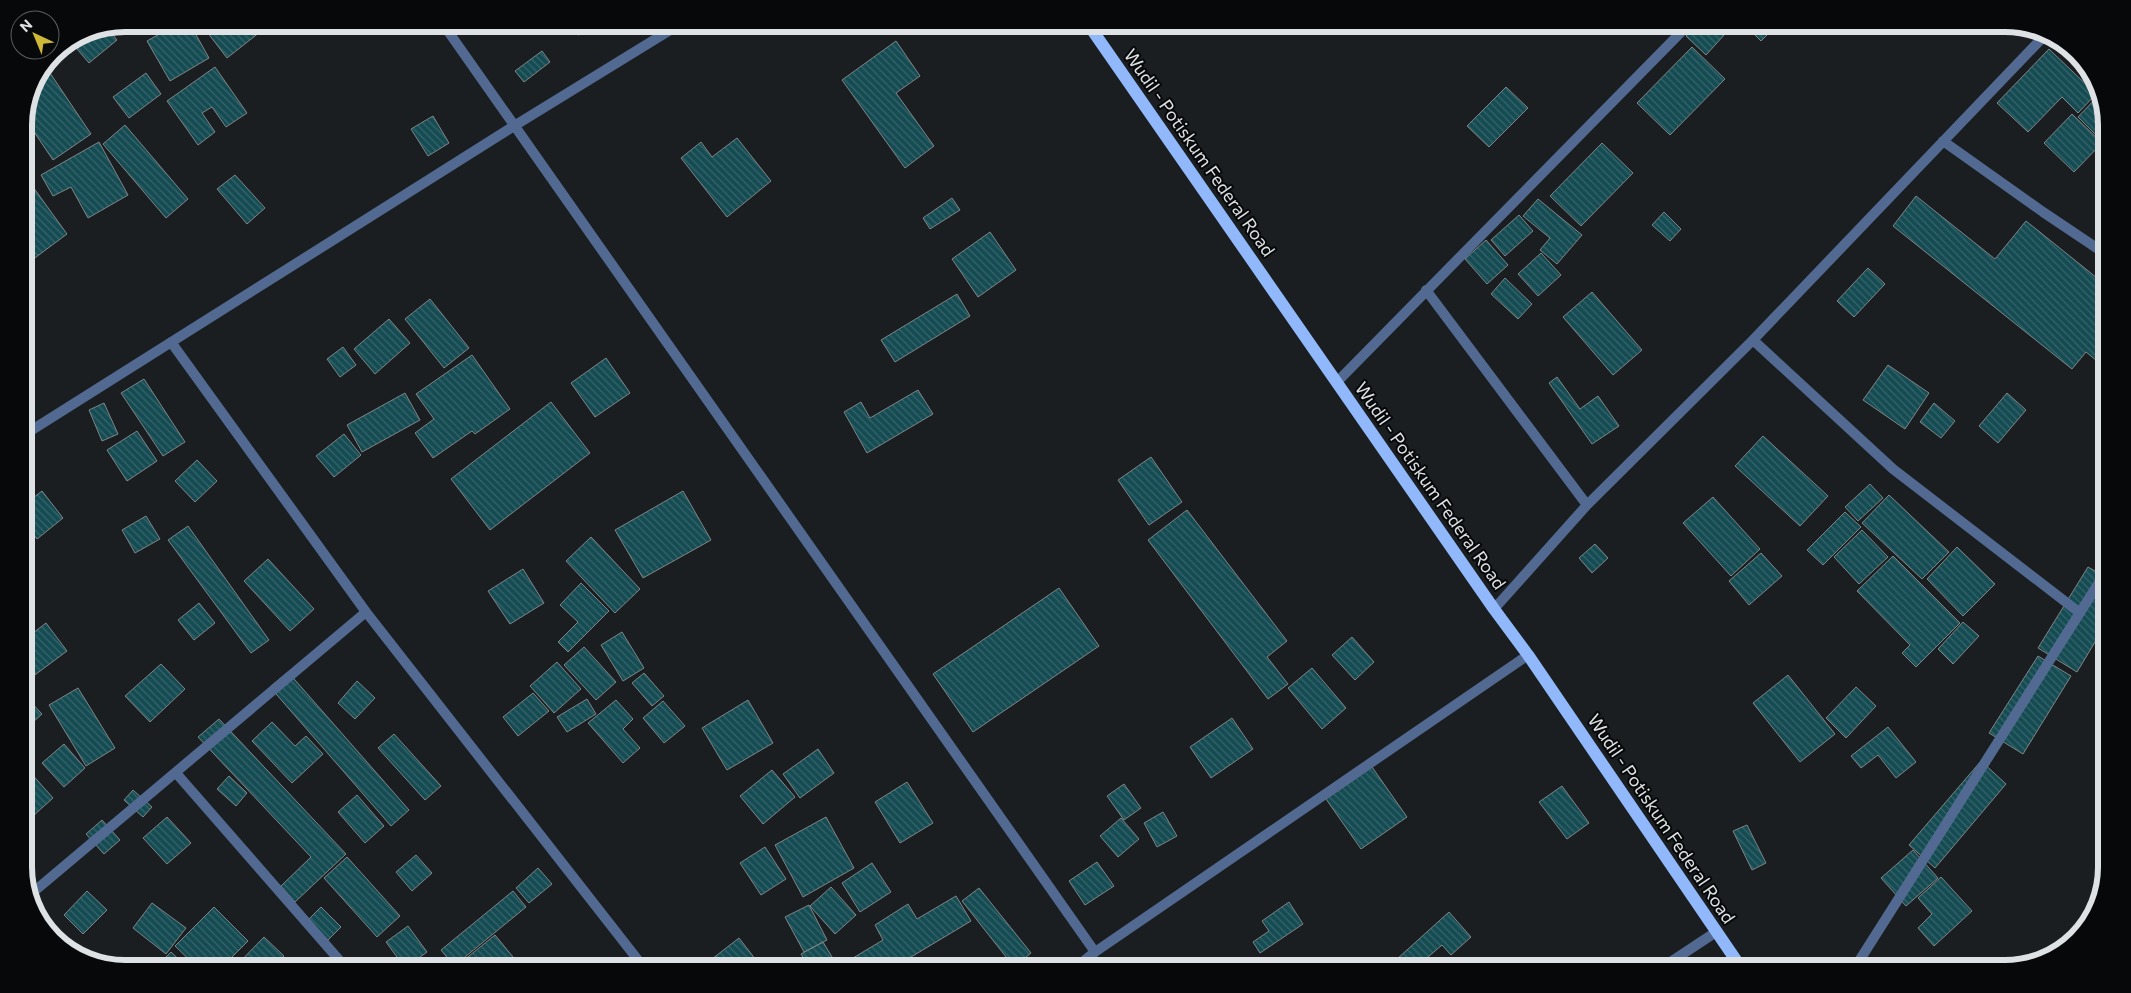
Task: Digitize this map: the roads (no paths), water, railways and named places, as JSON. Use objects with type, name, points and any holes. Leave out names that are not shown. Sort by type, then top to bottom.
[{"type":"main road","name":"Wudil - Potiskum Federal Road","points":[[1094,32],[1494,609],[1528,655],[1736,960]]},
{"type":"street","points":[[449,32],[1095,952]]},
{"type":"street","points":[[33,429],[514,126],[667,32]]},
{"type":"street","points":[[1337,382],[1681,32]]},
{"type":"street","points":[[1494,609],[1587,505],[1753,340],[2040,39]]},
{"type":"street","points":[[1943,141],[2098,249]]},
{"type":"street","points":[[1426,290],[1587,505]]},
{"type":"street","points":[[1753,340],[1893,469],[2080,613]]},
{"type":"street","points":[[171,342],[366,612],[638,960]]},
{"type":"street","points":[[1860,960],[2098,584]]},
{"type":"street","points":[[35,890],[366,612]]},
{"type":"street","points":[[1085,960],[1528,655]]},
{"type":"street","points":[[176,773],[339,960]]},
{"type":"street","points":[[1674,960],[1716,932]]}]
